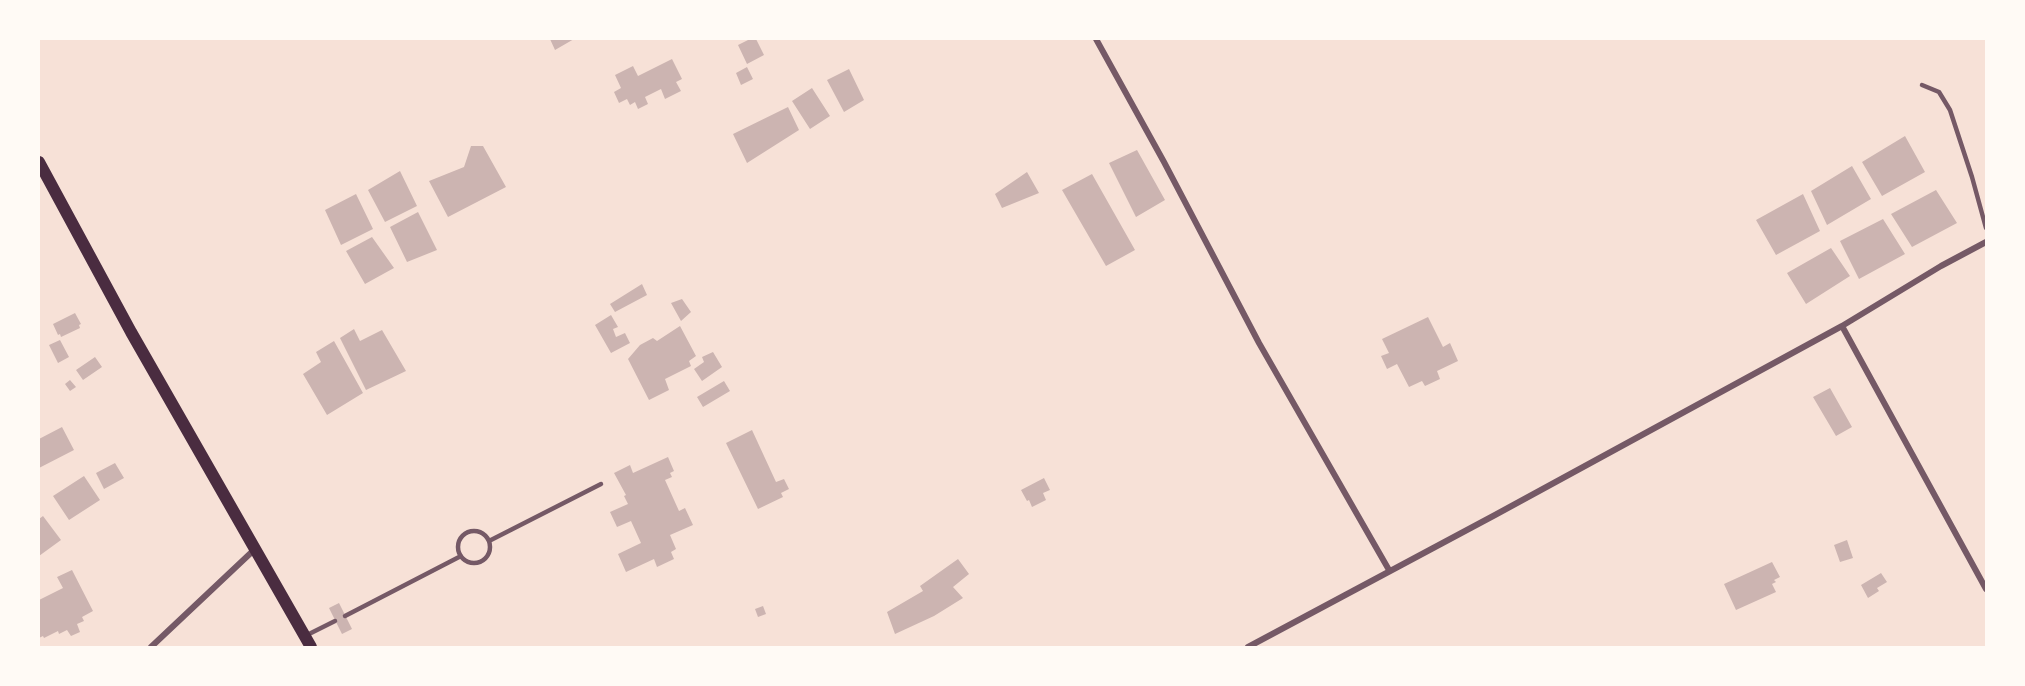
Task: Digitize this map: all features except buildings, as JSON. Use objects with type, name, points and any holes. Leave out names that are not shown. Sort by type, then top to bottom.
[{"type":"main road","points":[[39,162],[131,332],[308,642]]},
{"type":"street","points":[[1096,39],[1164,162],[1264,353],[1389,570]]},
{"type":"street","points":[[1248,647],[1842,326],[1941,266],[1986,242]]},
{"type":"street","points":[[1842,326],[1986,589]]},
{"type":"street","points":[[151,647],[255,549]]},
{"type":"lane","points":[[1922,85],[1939,92],[1950,110],[1986,228]]},
{"type":"lane","points":[[489,541],[601,484]]},
{"type":"lane","points":[[469,531],[482,532],[489,541],[490,549],[483,560],[471,562],[461,556],[458,545],[460,539],[469,531]]},
{"type":"lane","points":[[345,616],[461,556]]},
{"type":"lane","points":[[308,642],[335,621]]}]
